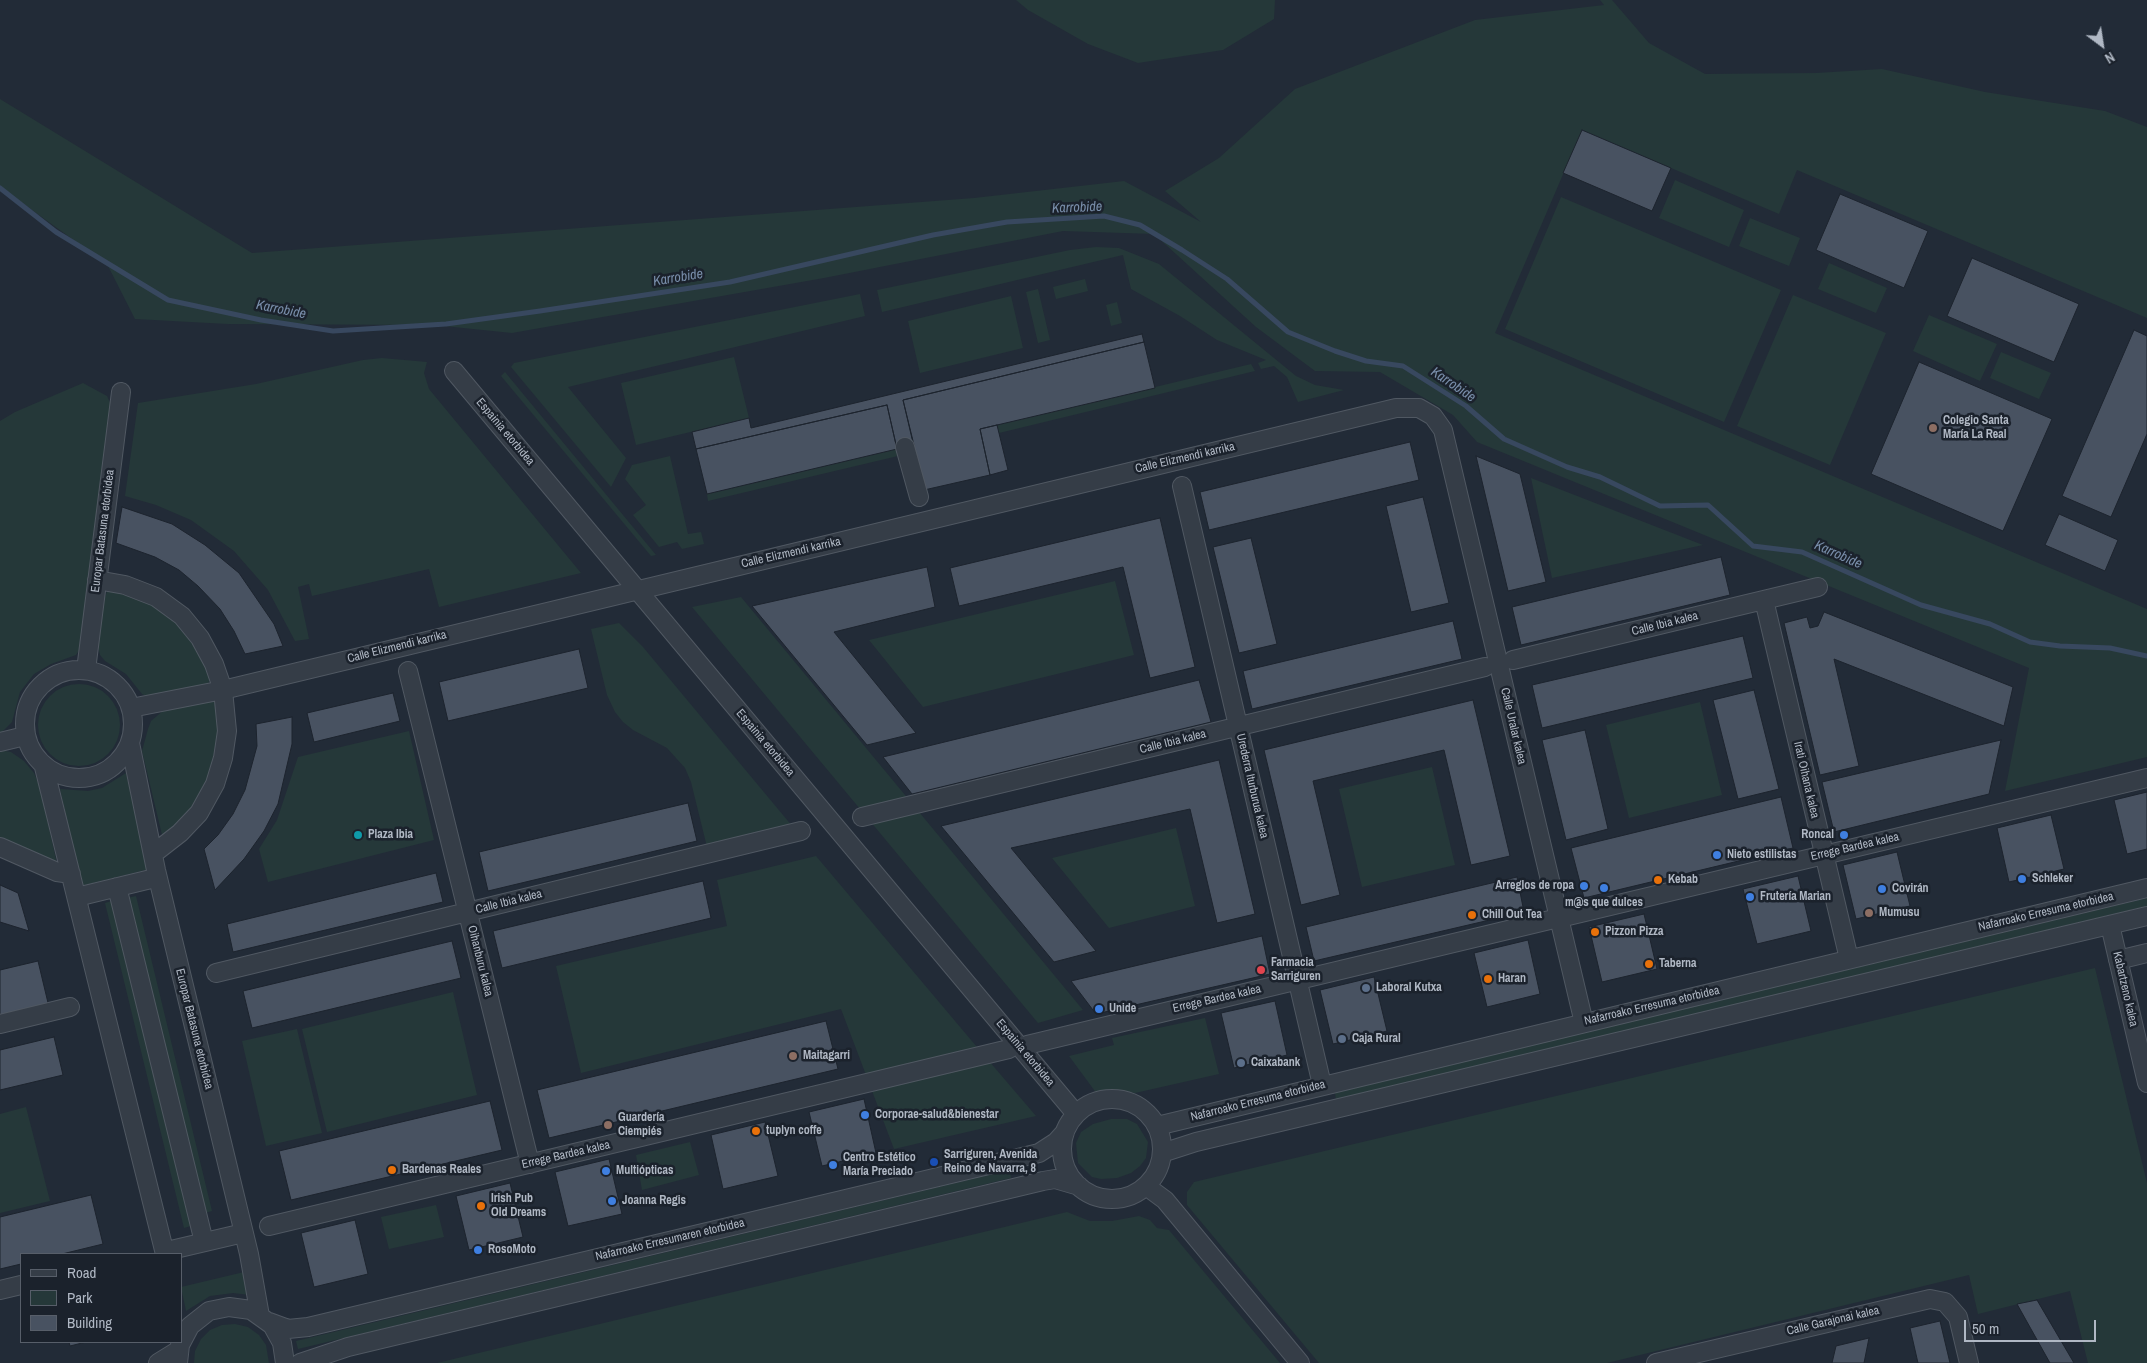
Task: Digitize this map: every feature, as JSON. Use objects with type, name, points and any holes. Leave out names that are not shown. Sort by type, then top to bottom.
[{"type":"street","name":"Espainia etorbidea","points":[[454,370],[1076,1114]]},
{"type":"street","name":"Europar Batasuna etorbidea","points":[[86,670],[121,392]]},
{"type":"street","name":"Calle Elizmendi karrika","points":[[131,708],[223,690],[1396,408],[1419,408],[1433,416],[1443,430]]},
{"type":"street","name":"Calle Uralar kalea","points":[[1443,430],[1584,1023]]},
{"type":"street","points":[[906,447],[919,497]]},
{"type":"street","name":"Urederra Iturburua kalea","points":[[1182,486],[1322,1085]]},
{"type":"street","points":[[97,580],[125,585],[156,597],[182,616],[200,638],[214,664],[223,690],[227,731],[223,758],[215,784],[199,813],[180,833],[153,854]]},
{"type":"street","name":"Calle Ibia kalea","points":[[1513,660],[1818,587]]},
{"type":"street","name":"Irati Oihana kalea","points":[[1764,600],[1849,959]]},
{"type":"street","name":"Calle Ibia kalea","points":[[862,817],[1485,667]]},
{"type":"street","points":[[68,670],[86,670],[101,674],[114,682],[125,694],[131,708],[133,726],[130,743],[122,758],[109,769],[93,776],[76,779],[59,775],[44,767],[32,753],[25,736],[24,718],[26,710],[38,687],[52,676],[68,670]]},
{"type":"street","name":"Oihanburu kalea","points":[[408,671],[530,1164]]},
{"type":"street","points":[[0,742],[25,736]]},
{"type":"street","name":"Europar Batasuna etorbidea","points":[[130,743],[153,854],[264,1319]]},
{"type":"street","points":[[44,767],[168,1252]]},
{"type":"street","name":"Errege Bardea kalea","points":[[168,1252],[2147,778]]},
{"type":"street","name":"Calle Ibia kalea","points":[[216,973],[801,831]]},
{"type":"street","points":[[0,847],[57,872],[71,874]]},
{"type":"street","points":[[85,895],[151,879]]},
{"type":"street","points":[[117,887],[204,1242]]},
{"type":"street","name":"Nafarroako Erresuma etorbidea","points":[[1157,1126],[2147,888]]},
{"type":"street","name":"Nafarroako Erresuma etorbidea","points":[[1162,1154],[1196,1142],[2147,916]]},
{"type":"street","name":"Kabartzeno kalea","points":[[2110,925],[2144,1056],[2147,1083]]},
{"type":"street","points":[[2118,960],[2147,953]]},
{"type":"street","points":[[0,1024],[70,1007]]},
{"type":"street","points":[[300,1363],[366,1343],[1043,1181],[1061,1180],[1079,1186],[1097,1197],[1114,1199],[1131,1195],[1146,1186],[1154,1177],[1162,1154],[1162,1139],[1157,1126],[1141,1108],[1120,1099],[1104,1099],[1089,1104],[1076,1114],[1065,1132],[1062,1144],[1065,1166],[1079,1186]]},
{"type":"street","name":"Nafarroako Erresumaren etorbidea","points":[[184,1323],[221,1307],[245,1308],[264,1319],[288,1329],[308,1327],[1039,1153],[1056,1142],[1065,1132]]},
{"type":"street","points":[[1146,1186],[1165,1200],[1300,1363]]},
{"type":"street","points":[[0,1290],[20,1285]]},
{"type":"street","name":"Calle Garajonai kalea","points":[[1656,1363],[1930,1298],[1945,1302],[1958,1317],[1969,1363]]},
{"type":"street","points":[[264,1319],[282,1343],[285,1363]]},
{"type":"street","name":"Nafarroako Erresumaren etorbidea","points":[[158,1363],[178,1356],[180,1343]]},
{"type":"green space","points":[[1016,0],[1275,0],[1274,19],[1223,50],[1138,63],[1088,44],[1028,10]]},
{"type":"green space","points":[[1600,0],[1612,0],[1649,43],[1705,74],[1816,73],[1882,69],[1985,92],[2105,111],[2147,127],[2147,318],[1797,170],[1779,214],[1582,130],[1495,333],[2147,609],[2147,757],[2005,791],[2029,668],[1477,442],[1453,415],[1380,372],[1315,371],[1256,327],[1154,234],[1063,231],[824,278],[512,333],[434,325],[228,324],[135,319],[107,264],[0,187],[0,99],[252,253],[974,198],[1124,181],[1201,222],[1165,191],[1219,158],[1295,89],[1475,20],[1604,5]]},
{"type":"green space","points":[[1675,180],[1744,210],[1729,247],[1659,218]]},
{"type":"green space","points":[[1561,197],[1781,290],[1724,422],[1505,329]]},
{"type":"green space","points":[[1750,218],[1800,238],[1789,266],[1739,246]]},
{"type":"green space","points":[[1096,247],[1119,248],[1159,264],[1296,376],[1315,385],[1344,390],[1298,402],[1287,377],[1274,366],[1261,369],[1258,363],[1266,360],[1217,340],[1180,316],[1131,289],[1123,255],[882,312],[877,290],[1070,250]]},
{"type":"green space","points":[[1829,263],[1887,288],[1876,313],[1818,289]]},
{"type":"green space","points":[[1085,279],[1088,291],[1056,299],[1053,287]]},
{"type":"green space","points":[[1038,289],[1050,340],[1038,343],[1026,292]]},
{"type":"green space","points":[[860,294],[865,316],[568,387],[626,458],[611,487],[511,367],[514,363]]},
{"type":"green space","points":[[1793,295],[1886,333],[1830,465],[1737,426]]},
{"type":"green space","points":[[1011,296],[1023,348],[920,373],[908,321]]},
{"type":"green space","points":[[1117,302],[1122,323],[1111,326],[1106,305]]},
{"type":"green space","points":[[1929,315],[1997,344],[1980,381],[1913,351]]},
{"type":"green space","points":[[2001,352],[2051,373],[2039,399],[1990,378]]},
{"type":"green space","points":[[734,357],[749,418],[636,445],[621,383]]},
{"type":"green space","points":[[382,358],[427,362],[424,373],[429,389],[581,573],[439,607],[429,569],[312,596],[309,584],[298,587],[309,639],[295,641],[268,590],[234,551],[191,520],[156,505],[125,496],[138,403],[256,384],[363,360]]},
{"type":"green space","points":[[1251,364],[1255,371],[999,433],[997,425]]},
{"type":"green space","points":[[505,372],[656,555],[651,556],[501,376]]},
{"type":"green space","points":[[83,383],[107,396],[114,411],[82,646],[76,655],[51,664],[34,674],[20,692],[12,722],[0,734],[0,421],[15,412]]},
{"type":"green space","points":[[896,449],[898,456],[708,501],[707,494]]},
{"type":"green space","points":[[670,456],[688,534],[701,532],[704,544],[682,549],[677,542],[659,547],[633,515],[646,505],[625,479],[632,465]]},
{"type":"green space","points":[[1531,478],[1703,545],[1552,578]]},
{"type":"green space","points":[[1115,581],[1134,655],[923,707],[869,640]]},
{"type":"green space","points":[[116,589],[156,606],[183,627],[198,649],[211,675],[208,684],[203,688],[150,698],[142,694],[126,674],[105,661],[100,655],[98,646],[104,599],[107,592]]},
{"type":"green space","points":[[741,597],[1083,1010],[1038,1023],[692,607]]},
{"type":"green space","points":[[619,623],[643,647],[793,827],[707,847],[691,782],[685,768],[667,748],[633,730],[623,722],[615,712],[607,695],[591,629]]},
{"type":"green space","points":[[79,684],[95,687],[108,696],[117,709],[120,725],[117,741],[108,754],[95,763],[79,766],[63,763],[50,754],[41,741],[38,725],[41,709],[50,696],[63,687]]},
{"type":"green space","points":[[208,700],[215,702],[220,710],[219,752],[198,800],[183,821],[163,839],[142,751],[148,729],[151,721],[164,710]]},
{"type":"green space","points":[[1700,702],[1722,795],[1629,818],[1606,725]]},
{"type":"green space","name":"Plaza Ibia","points":[[409,731],[434,840],[268,882],[259,849],[277,820],[298,757]]},
{"type":"green space","points":[[0,750],[11,752],[24,761],[34,773],[40,787],[57,864],[0,841]]},
{"type":"green space","points":[[1432,767],[1455,865],[1362,887],[1339,789]]},
{"type":"green space","points":[[126,773],[149,869],[81,886],[60,789],[88,791],[102,788]]},
{"type":"green space","points":[[1176,828],[1195,906],[1109,928],[1052,858]]},
{"type":"green space","points":[[816,856],[1036,1116],[894,1149],[841,1009],[581,1073],[556,966],[727,926],[717,880]]},
{"type":"green space","points":[[136,896],[212,1211],[202,1214],[127,898]]},
{"type":"green space","points":[[2147,898],[2147,906],[1336,1101],[1335,1092]]},
{"type":"green space","points":[[115,900],[194,1225],[184,1228],[105,903]]},
{"type":"green space","points":[[2095,968],[2147,1183],[2147,1363],[2088,1363],[2070,1291],[1978,1314],[1969,1275],[1607,1363],[1319,1363],[1187,1205],[1187,1192],[1194,1182]]},
{"type":"green space","points":[[453,992],[477,1095],[327,1132],[302,1029]]},
{"type":"green space","points":[[1205,1018],[1219,1074],[1135,1093],[1117,1090],[1097,1094],[1069,1056],[1114,1045],[1112,1038]]},
{"type":"green space","points":[[297,1029],[322,1133],[266,1146],[242,1041]]},
{"type":"green space","points":[[26,1107],[50,1201],[0,1213],[0,1114]]},
{"type":"green space","points":[[1111,1119],[1127,1119],[1137,1124],[1148,1142],[1146,1158],[1131,1173],[1117,1178],[1101,1179],[1092,1177],[1078,1163],[1076,1143],[1081,1132],[1093,1124]]},
{"type":"green space","points":[[690,1142],[699,1175],[642,1190],[636,1155]]},
{"type":"green space","points":[[1010,1170],[1011,1178],[298,1349],[296,1341]]},
{"type":"green space","points":[[436,1205],[444,1237],[389,1249],[381,1217]]},
{"type":"green space","points":[[1067,1212],[1090,1221],[1112,1221],[1139,1216],[1150,1220],[1157,1228],[1169,1230],[1280,1363],[437,1363]]},
{"type":"green space","points":[[244,1272],[250,1295],[233,1293],[210,1296],[186,1311],[182,1287]]},
{"type":"green space","points":[[235,1324],[248,1327],[259,1335],[266,1345],[269,1363],[194,1363],[195,1351],[201,1339],[210,1330],[222,1325]]},
{"type":"building","points":[[1582,130],[1671,168],[1652,211],[1563,173]]},
{"type":"building","points":[[1840,194],[1928,231],[1904,288],[1816,250]]},
{"type":"building","points":[[1972,258],[2079,304],[2054,362],[1947,316]]},
{"type":"building","points":[[2134,330],[2147,336],[2147,434],[2111,517],[2062,496]]},
{"type":"building","points":[[1142,334],[1144,342],[903,400],[914,445],[897,449],[887,405],[696,449],[692,432],[749,418],[751,428]]},
{"type":"building","points":[[1144,342],[1155,388],[980,429],[990,475],[924,490],[903,400]]},
{"type":"building","points":[[1919,362],[2052,419],[2003,531],[1871,474]]},
{"type":"building","points":[[887,405],[897,449],[707,494],[696,449]]},
{"type":"building","points":[[997,425],[1008,470],[990,475],[980,429]]},
{"type":"building","points":[[1410,442],[1419,480],[1209,530],[1200,492]]},
{"type":"building","points":[[1476,456],[1520,474],[1546,582],[1508,591]]},
{"type":"building","points":[[1423,497],[1449,603],[1411,612],[1386,506]]},
{"type":"building","points":[[122,507],[172,524],[205,545],[239,573],[274,624],[283,646],[245,654],[234,631],[220,609],[198,586],[179,570],[155,557],[116,543]]},
{"type":"building","points":[[2059,514],[2118,540],[2105,571],[2045,545]]},
{"type":"building","points":[[1160,518],[1195,667],[1150,678],[1123,567],[959,606],[950,568]]},
{"type":"building","points":[[1251,538],[1277,644],[1239,653],[1213,547]]},
{"type":"building","points":[[1721,557],[1730,595],[1521,645],[1512,607]]},
{"type":"building","points":[[927,567],[935,607],[834,632],[916,733],[867,745],[752,606]]},
{"type":"building","points":[[1824,612],[2013,687],[2004,726],[1834,659],[1859,766],[1820,775],[1784,623],[1807,617],[1810,628],[1818,626]]},
{"type":"building","points":[[1453,621],[1462,659],[1252,709],[1243,671]]},
{"type":"building","points":[[1743,636],[1753,678],[1542,728],[1532,685]]},
{"type":"building","points":[[579,649],[588,688],[448,721],[439,682]]},
{"type":"building","points":[[1199,680],[1211,722],[912,794],[883,757]]},
{"type":"building","points":[[1754,690],[1779,789],[1738,799],[1713,700]]},
{"type":"building","points":[[393,693],[400,721],[314,742],[307,713]]},
{"type":"building","points":[[1473,700],[1510,856],[1471,865],[1444,750],[1313,781],[1340,895],[1301,905],[1264,750]]},
{"type":"building","points":[[292,717],[292,744],[278,804],[264,831],[244,859],[215,890],[204,849],[218,835],[233,814],[245,790],[257,746],[256,724]]},
{"type":"building","points":[[1585,730],[1608,829],[1566,840],[1542,740]]},
{"type":"building","points":[[2001,740],[1989,794],[1834,832],[1822,782]]},
{"type":"building","points":[[1219,760],[1255,914],[1217,923],[1190,809],[1011,848],[1096,951],[1054,962],[941,826]]},
{"type":"building","points":[[2147,792],[2147,849],[2127,854],[2114,800]]},
{"type":"building","points":[[1781,797],[1793,848],[1584,898],[1571,848]]},
{"type":"building","points":[[688,803],[697,841],[488,891],[479,852]]},
{"type":"building","points":[[2051,815],[2064,869],[2009,882],[1997,828]]},
{"type":"building","points":[[1897,852],[1910,906],[1856,919],[1843,865]]},
{"type":"building","points":[[436,873],[443,902],[233,952],[227,924]]},
{"type":"building","points":[[1798,876],[1811,931],[1757,944],[1743,889]]},
{"type":"building","points":[[1517,877],[1524,912],[1314,961],[1306,927]]},
{"type":"building","points":[[703,881],[711,918],[502,968],[493,931]]},
{"type":"building","points":[[0,885],[18,893],[29,931],[0,922]]},
{"type":"building","points":[[1644,914],[1657,969],[1602,982],[1589,927]]},
{"type":"building","points":[[1262,936],[1270,974],[1096,1014],[1071,981]]},
{"type":"building","points":[[1528,940],[1540,994],[1487,1007],[1474,953]]},
{"type":"building","points":[[452,941],[461,978],[252,1028],[243,991]]},
{"type":"building","points":[[38,961],[49,1007],[0,1018],[0,970]]},
{"type":"building","points":[[1374,977],[1387,1031],[1333,1044],[1320,990]]},
{"type":"building","points":[[1275,1001],[1287,1055],[1234,1068],[1221,1013]]},
{"type":"building","points":[[826,1021],[838,1069],[549,1138],[537,1090]]},
{"type":"building","points":[[54,1037],[63,1075],[0,1090],[0,1050]]},
{"type":"building","points":[[864,1099],[876,1153],[822,1166],[809,1112]]},
{"type":"building","points":[[490,1101],[502,1150],[291,1200],[279,1151]]},
{"type":"building","points":[[765,1122],[778,1176],[723,1189],[711,1135]]},
{"type":"building","points":[[609,1159],[622,1214],[568,1226],[555,1172]]},
{"type":"building","points":[[510,1183],[523,1237],[469,1250],[456,1196]]},
{"type":"building","points":[[91,1195],[103,1244],[66,1253],[20,1253],[20,1264],[0,1269],[0,1217]]},
{"type":"building","points":[[355,1220],[368,1274],[314,1287],[301,1233]]},
{"type":"building","points":[[2037,1300],[2074,1363],[2050,1363],[2017,1304]]},
{"type":"building","points":[[1940,1321],[1950,1363],[1918,1363],[1910,1328]]},
{"type":"building","points":[[1869,1338],[1864,1363],[1832,1363],[1836,1346]]},
{"type":"building","points":[[69,1343],[82,1343],[70,1346]]},
{"type":"waterway","name":"Karrobide","points":[[0,188],[56,232],[168,300],[261,320],[333,331],[446,324],[540,311],[730,282],[933,235],[1007,222],[1104,216],[1140,225],[1182,250],[1227,279],[1288,332],[1366,361],[1403,366],[1466,406],[1504,439],[1567,467],[1600,477],[1660,506],[1708,505],[1753,546],[1802,552],[1921,605],[1990,624],[2030,642],[2060,646],[2110,648],[2147,656]]},
{"type":"place","name":"Colegio Santa María La Real","points":[[1933,428]]},
{"type":"place","name":"Plaza Ibia","points":[[358,835]]},
{"type":"place","name":"Roncal","points":[[1844,835]]},
{"type":"place","name":"Nieto estilistas","points":[[1717,855]]},
{"type":"place","name":"Schleker","points":[[2022,879]]},
{"type":"place","name":"Kebab","points":[[1658,880]]},
{"type":"place","name":"Arreglos de ropa","points":[[1584,886]]},
{"type":"place","name":"m@s que dulces","points":[[1604,888]]},
{"type":"place","name":"Covirán","points":[[1882,889]]},
{"type":"place","name":"Frutería Marian","points":[[1750,897]]},
{"type":"place","name":"Mumusu","points":[[1869,913]]},
{"type":"place","name":"Chill Out Tea","points":[[1472,915]]},
{"type":"place","name":"Pizzon Pizza","points":[[1595,932]]},
{"type":"place","name":"Taberna","points":[[1649,964]]},
{"type":"place","name":"Farmacia Sarriguren","points":[[1261,970]]},
{"type":"place","name":"Haran","points":[[1488,979]]},
{"type":"place","name":"Laboral Kutxa","points":[[1366,988]]},
{"type":"place","name":"Unide","points":[[1099,1009]]},
{"type":"place","name":"Caja Rural","points":[[1342,1039]]},
{"type":"place","name":"Maitagarri","points":[[793,1056]]},
{"type":"place","name":"Caixabank","points":[[1241,1063]]},
{"type":"place","name":"Corporae-salud&bienestar","points":[[865,1115]]},
{"type":"place","name":"Guardería Ciempiés","points":[[608,1125]]},
{"type":"place","name":"tuplyn coffe","points":[[756,1131]]},
{"type":"place","name":"Sarriguren, Avenida Reino de Navarra, 8","points":[[934,1162]]},
{"type":"place","name":"Centro Estético María Preciado","points":[[833,1165]]},
{"type":"place","name":"Bardenas Reales","points":[[392,1170]]},
{"type":"place","name":"Multiópticas","points":[[606,1171]]},
{"type":"place","name":"Joanna Regis","points":[[612,1201]]},
{"type":"place","name":"Irish Pub Old Dreams","points":[[481,1206]]},
{"type":"place","name":"RosoMoto","points":[[478,1250]]}]
